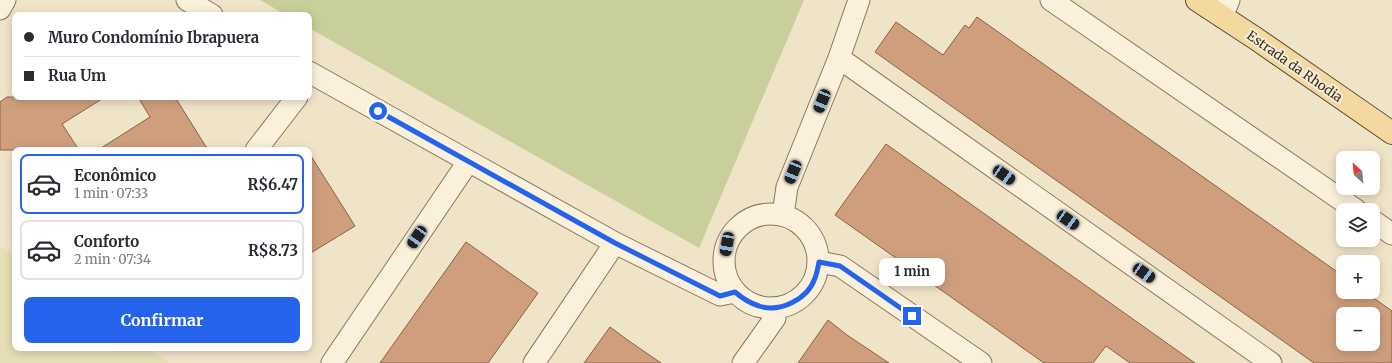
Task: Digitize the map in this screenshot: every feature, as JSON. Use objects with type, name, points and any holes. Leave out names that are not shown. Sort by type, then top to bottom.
[{"type":"main road","name":"Estrada da Rhodia","points":[[1197,0],[1226,8],[1392,133]]},
{"type":"street","points":[[0,9],[5,0]]},
{"type":"street","points":[[187,0],[207,12]]},
{"type":"street","points":[[783,214],[787,187],[839,58],[859,0]]},
{"type":"street","points":[[1051,0],[1346,203]]},
{"type":"street","points":[[839,58],[1271,363]]},
{"type":"street","points":[[312,77],[615,243],[720,296],[735,292]]},
{"type":"street","points":[[258,147],[295,100]]},
{"type":"street","points":[[332,363],[468,162]]},
{"type":"street","points":[[766,214],[783,214],[802,224],[815,241],[819,262],[815,279],[806,293],[792,303],[775,308],[760,307],[746,301],[735,292],[726,277],[724,260],[727,244],[736,229],[749,219],[766,214]]},
{"type":"street","points":[[1380,226],[1392,234]]},
{"type":"street","points":[[534,363],[615,243]]},
{"type":"street","points":[[819,262],[840,266],[955,356],[981,363]]},
{"type":"street","points":[[743,363],[775,318],[775,308]]},
{"type":"shaded area","points":[[0,247],[12,255],[12,351],[151,351],[169,363],[0,363]]},
{"type":"green space","points":[[260,0],[804,0],[699,248],[312,30],[312,12],[281,12]]},
{"type":"building","points":[[977,17],[1336,271],[1336,299],[1375,299],[1392,311],[1392,363],[1314,363],[875,52],[896,22],[943,55],[965,25],[969,28]]},
{"type":"building","points":[[7,97],[12,97],[12,100],[100,100],[62,124],[77,147],[12,147],[12,150],[0,150],[0,102]]},
{"type":"building","points":[[140,100],[177,100],[206,147],[103,147],[150,117]]},
{"type":"building","points":[[886,144],[1195,363],[1130,363],[1106,346],[1093,363],[1044,363],[835,215]]},
{"type":"building","points":[[312,158],[355,226],[312,252]]},
{"type":"building","points":[[466,242],[538,293],[488,363],[380,363]]},
{"type":"building","points":[[828,320],[847,335],[889,363],[798,363]]},
{"type":"building","points":[[610,327],[629,341],[661,363],[584,363]]},
{"type":"route","points":[[378,111],[615,243],[720,296],[735,292],[746,301],[760,307],[775,308],[792,303],[806,293],[815,279],[819,262],[840,266],[912,316]]}]
